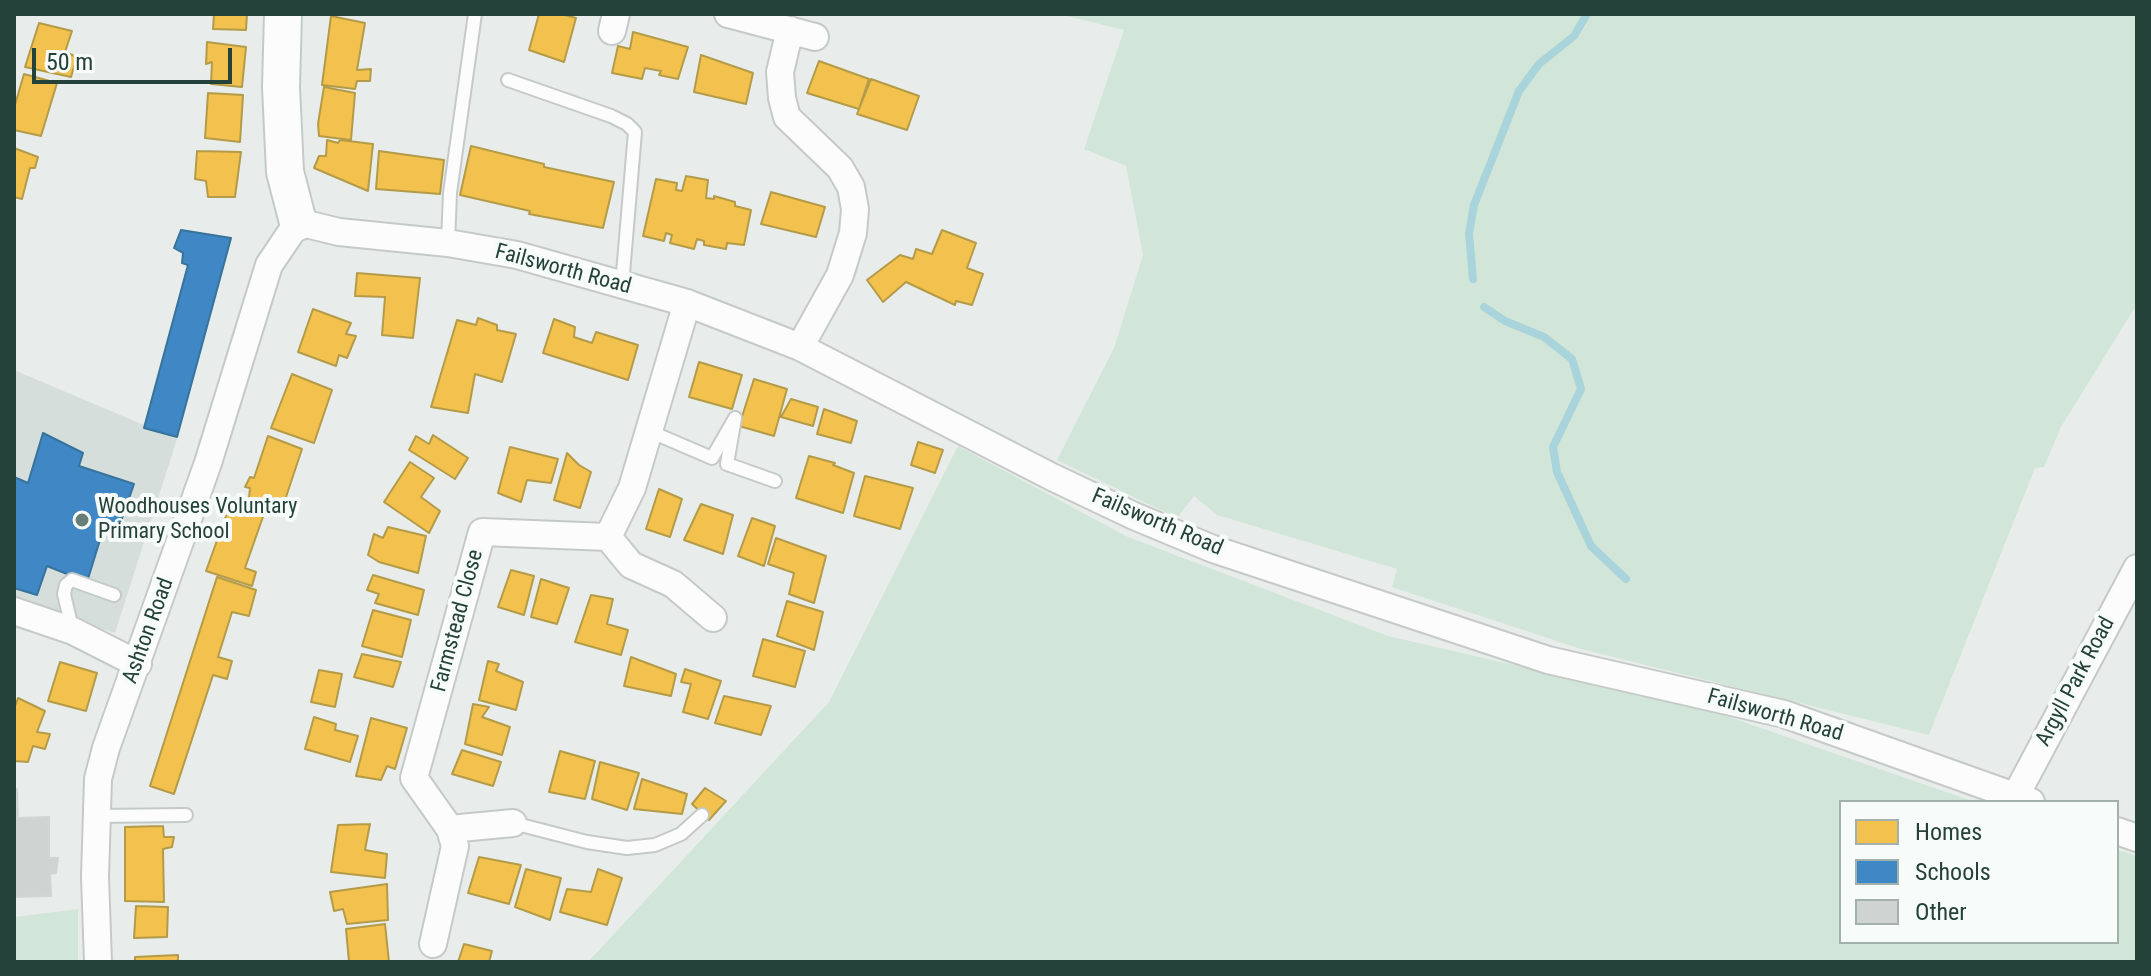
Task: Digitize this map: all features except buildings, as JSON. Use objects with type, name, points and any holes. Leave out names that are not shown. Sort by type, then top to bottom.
[{"type":"street","points":[[283,14],[281,87],[285,172],[298,222]]},
{"type":"street","points":[[728,14],[802,34],[780,72],[787,117],[840,168],[851,187],[855,209],[853,233],[840,275],[800,347]]},
{"type":"street","name":"Failsworth Road","points":[[298,222],[339,232],[448,243],[517,255],[687,303],[800,347],[1052,477],[1213,549],[1548,660],[1784,714],[2023,799]]},
{"type":"street","name":"Ashton Road","points":[[98,962],[96,816],[98,779],[106,748],[208,463],[269,265],[298,222]]},
{"type":"street","points":[[687,303],[632,488],[608,537],[631,565],[673,584],[713,618]]},
{"type":"street","name":"Farmstead Close","points":[[450,829],[414,778],[482,532],[608,537]]},
{"type":"street","name":"Argyll Park Road","points":[[2023,799],[2137,568]]},
{"type":"street","points":[[14,611],[73,631],[138,664]]},
{"type":"street","points":[[433,944],[455,846],[450,829],[513,823]]},
{"type":"lane","points":[[448,243],[450,193],[475,14]]},
{"type":"lane","points":[[508,80],[611,116],[635,132],[622,285]]},
{"type":"lane","points":[[649,431],[712,458],[735,418],[727,464],[775,481]]},
{"type":"lane","points":[[73,631],[64,594],[66,585],[72,580],[114,595]]},
{"type":"lane","points":[[96,816],[186,815]]},
{"type":"lane","points":[[513,823],[587,842],[627,848],[655,845],[668,840],[681,834],[702,815]]},
{"type":"shaded area","name":"Woodhouses Voluntary Primary School","points":[[14,370],[177,439],[115,633],[14,600]]},
{"type":"green space","points":[[1058,14],[2137,14],[2137,304],[2061,427],[2044,467],[2035,468],[1929,735],[1581,649],[1392,587],[1397,569],[1217,515],[1194,496],[1177,518],[1057,460],[1114,348],[1143,255],[1126,166],[1084,149],[1124,30]]},
{"type":"green space","points":[[958,446],[1128,537],[1388,636],[1706,709],[1969,800],[1839,800],[1839,944],[2119,944],[2119,851],[2137,856],[2137,962],[588,962],[829,702]]},
{"type":"green space","points":[[78,909],[78,962],[14,962],[14,917]]},
{"type":"waterway","points":[[1473,279],[1469,234],[1474,205],[1519,91],[1539,64],[1574,36],[1587,14]]},
{"type":"waterway","points":[[1484,307],[1505,321],[1544,337],[1572,359],[1581,389],[1553,447],[1557,472],[1591,546],[1626,579]]},
{"type":"place","name":"Woodhouses Voluntary Primary School","points":[[82,520]]}]
